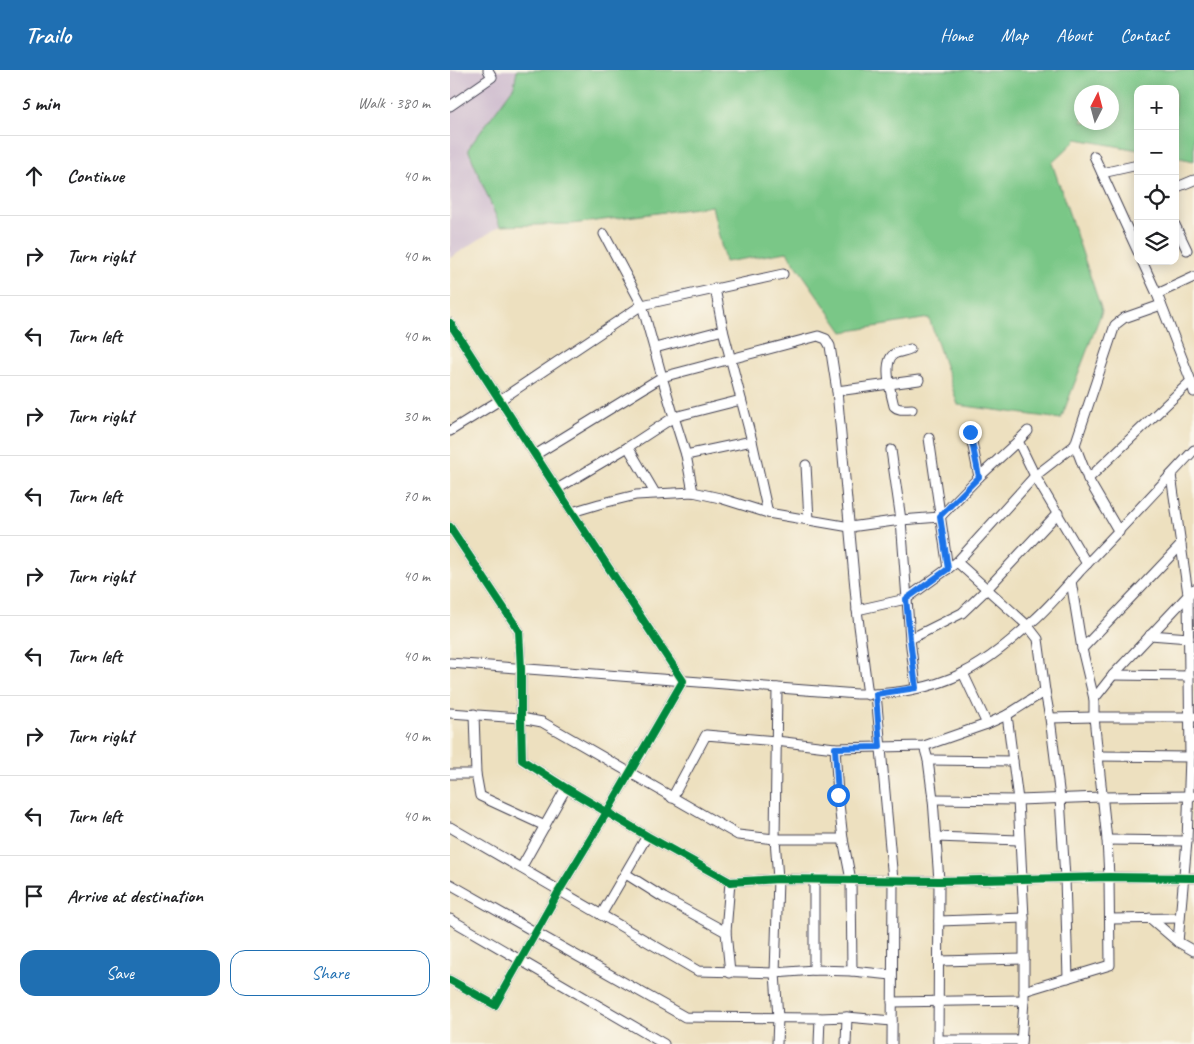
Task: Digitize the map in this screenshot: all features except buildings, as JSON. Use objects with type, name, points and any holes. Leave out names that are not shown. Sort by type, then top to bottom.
[{"type":"street","points":[[450,106],[492,77],[488,70]]},
{"type":"street","points":[[1094,156],[1134,243]]},
{"type":"street","points":[[1102,173],[1134,165]]},
{"type":"street","points":[[1179,186],[1194,180]]},
{"type":"street","points":[[1179,233],[1187,250]]},
{"type":"street","points":[[604,234],[642,305],[686,455],[693,492]]},
{"type":"street","points":[[1144,265],[1157,294],[1194,392]]},
{"type":"street","points":[[450,431],[500,400],[642,305],[783,274]]},
{"type":"street","points":[[1157,294],[1194,277]]},
{"type":"street","points":[[715,288],[723,330],[752,441],[768,513]]},
{"type":"street","points":[[857,610],[906,599],[948,569],[957,562],[1035,476],[1074,445],[1115,325],[1124,318],[1161,305]]},
{"type":"street","points":[[450,323],[683,681]]},
{"type":"street","points":[[655,348],[723,330]]},
{"type":"street","points":[[535,455],[662,377],[818,336],[826,339],[830,346],[838,390],[857,610],[880,747],[893,880],[892,1044]]},
{"type":"street","points":[[910,349],[893,355],[888,362],[889,384],[894,406],[901,410],[912,408]]},
{"type":"street","points":[[838,390],[919,380]]},
{"type":"street","points":[[1088,479],[1190,380]]},
{"type":"street","points":[[558,489],[674,418],[741,400]]},
{"type":"street","points":[[572,512],[636,494],[693,492],[720,498],[768,513],[850,528],[940,516],[1028,431]]},
{"type":"street","points":[[970,432],[979,477]]},
{"type":"street","points":[[929,438],[948,569]]},
{"type":"street","points":[[686,455],[752,441]]},
{"type":"street","points":[[1018,441],[1035,476],[1088,564]]},
{"type":"street","points":[[1074,445],[1088,479],[1119,532]]},
{"type":"street","points":[[628,447],[655,493]]},
{"type":"street","points":[[891,450],[901,520],[906,599],[916,688]]},
{"type":"street","points":[[450,663],[872,694],[916,688],[940,682],[963,673],[981,662],[1007,644],[1028,626],[1119,532],[1194,450]]},
{"type":"street","points":[[806,466],[809,520]]},
{"type":"street","points":[[1171,475],[1181,544],[1191,592],[1189,638],[1192,717],[1191,796],[1178,942]]},
{"type":"street","points":[[910,639],[962,613],[1058,513]]},
{"type":"street","points":[[450,528],[519,631],[522,760],[566,788],[730,882],[778,879],[939,881],[1109,877],[1194,878]]},
{"type":"street","points":[[1082,649],[1181,544]]},
{"type":"street","points":[[957,562],[1028,626],[1038,639],[1060,798],[1068,978]]},
{"type":"street","points":[[892,1002],[1024,996],[1068,978],[1110,965],[1107,840],[1094,717],[1094,698],[1082,649],[1071,581]]},
{"type":"street","points":[[1094,698],[1113,675],[1191,592]]},
{"type":"street","points":[[1150,635],[1189,638]]},
{"type":"street","points":[[963,673],[987,724]]},
{"type":"street","points":[[1113,675],[1189,676]]},
{"type":"street","points":[[450,980],[495,1005],[559,891],[683,681]]},
{"type":"street","points":[[777,688],[775,839],[778,879],[775,973],[778,1018],[777,1044]]},
{"type":"street","points":[[672,798],[706,735],[835,748],[924,746],[1007,715],[1045,691]]},
{"type":"street","points":[[450,713],[521,718],[542,722],[738,835],[775,839],[843,840]]},
{"type":"street","points":[[474,714],[476,774],[480,796],[545,826]]},
{"type":"street","points":[[924,746],[928,760],[933,800],[939,881],[938,1042],[1021,1042],[1024,996],[1024,918],[1018,800],[1007,715]]},
{"type":"street","points":[[1050,718],[1192,717]]},
{"type":"street","points":[[835,748],[843,840],[850,880],[852,971]]},
{"type":"street","points":[[1098,756],[1190,757]]},
{"type":"street","points":[[928,760],[1013,761]]},
{"type":"street","points":[[450,774],[476,774]]},
{"type":"street","points":[[521,868],[566,788]]},
{"type":"street","points":[[933,800],[1191,796]]},
{"type":"street","points":[[450,827],[698,971],[775,973],[814,970],[892,975]]},
{"type":"street","points":[[601,915],[648,836]]},
{"type":"street","points":[[936,837],[1019,840]]},
{"type":"street","points":[[1107,840],[1187,841]]},
{"type":"street","points":[[626,874],[664,898],[726,932]]},
{"type":"street","points":[[814,880],[814,970]]},
{"type":"street","points":[[730,882],[726,932],[730,973]]},
{"type":"street","points":[[450,884],[685,1017],[847,1017],[892,1021]]},
{"type":"street","points":[[939,921],[1024,918]]},
{"type":"street","points":[[1150,918],[1178,942],[1194,951]]},
{"type":"street","points":[[1110,919],[1180,918]]},
{"type":"street","points":[[450,919],[664,1044]]},
{"type":"street","points":[[939,961],[1024,959]]},
{"type":"street","points":[[846,1044],[847,1017]]},
{"type":"street","points":[[819,1044],[820,1018]]},
{"type":"shaded area","points":[[450,70],[517,70],[514,86],[468,149],[500,226],[450,258]]},
{"type":"green space","points":[[517,70],[1194,70],[1194,161],[1179,158],[1179,85],[1134,85],[1134,149],[1077,139],[1052,163],[1102,311],[1061,419],[958,405],[929,318],[843,332],[787,252],[725,262],[712,206],[572,224],[500,226],[468,149],[514,86]]},
{"type":"cycle path","points":[[450,323],[683,681],[559,891],[495,1005],[450,980]]},
{"type":"cycle path","points":[[450,527],[519,631],[522,760],[647,836],[730,882],[778,879],[939,881],[1109,877],[1194,878]]},
{"type":"route","points":[[838,795],[835,748],[880,747],[876,694],[900,692],[916,688],[906,599],[948,569],[940,516],[979,477],[970,432]]}]
